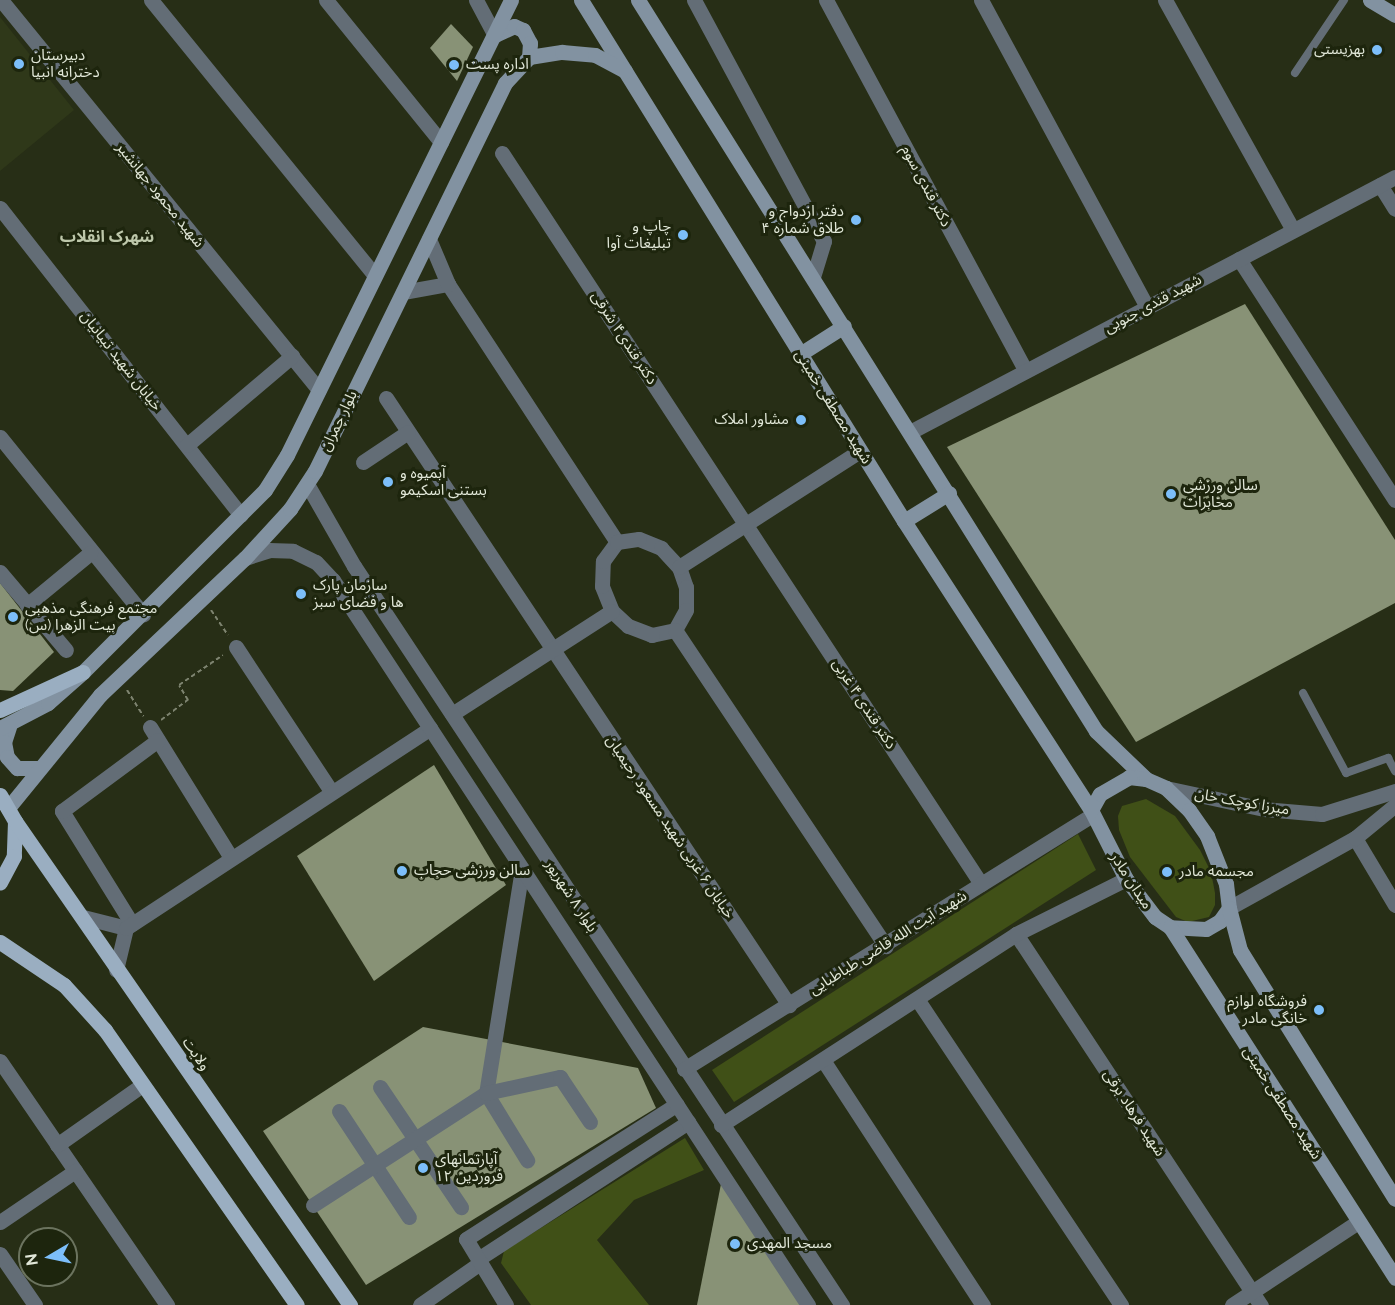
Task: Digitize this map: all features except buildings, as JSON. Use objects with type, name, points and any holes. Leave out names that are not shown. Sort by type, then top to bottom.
[{"type":"main road","points":[[39,768],[17,768],[7,758],[4,727],[48,703],[83,672],[265,490],[283,462],[511,0]]},
{"type":"main road","name":"شهید مصطفی خمینی","points":[[581,0],[860,451],[1091,813]]},
{"type":"main road","points":[[638,0],[1096,731],[1146,779]]},
{"type":"main road","points":[[1371,0],[1395,15]]},
{"type":"main road","points":[[495,35],[514,26],[524,30],[530,43],[529,57],[562,52],[595,55],[625,71]]},
{"type":"main road","name":"بلوار چمران","points":[[8,808],[39,768],[119,678],[245,558],[290,509],[307,484],[505,83],[529,57]]},
{"type":"main road","points":[[800,354],[844,326]]},
{"type":"main road","points":[[904,521],[949,493]]},
{"type":"main road","points":[[0,710],[83,672]]},
{"type":"main road","points":[[1091,813],[1100,794],[1115,783],[1129,777],[1146,779],[1166,788],[1189,810],[1208,836],[1226,884],[1228,908],[1240,950],[1395,1198]]},
{"type":"main road","points":[[0,882],[14,856],[8,808]]},
{"type":"main road","name":"ولایت","points":[[8,808],[83,917],[116,970],[350,1305]]},
{"type":"main road","name":"میدان مادر","points":[[1091,813],[1126,879],[1155,917],[1170,927]]},
{"type":"main road","points":[[1170,927],[1206,928],[1220,921],[1228,908]]},
{"type":"main road","name":"شهید مصطفی خمینی","points":[[1170,927],[1395,1278]]},
{"type":"main road","points":[[0,942],[65,987],[105,1030],[297,1305]]},
{"type":"street","name":"شهید محمود جهانشیر","points":[[1,0],[319,390]]},
{"type":"street","points":[[151,0],[375,276]]},
{"type":"street","points":[[326,0],[441,142]]},
{"type":"street","points":[[476,0],[495,35]]},
{"type":"street","points":[[694,0],[824,241],[813,277]]},
{"type":"street","name":"دکتر قندی سوم","points":[[826,0],[1026,371]]},
{"type":"street","points":[[981,0],[1148,307]]},
{"type":"street","points":[[1165,0],[1293,230]]},
{"type":"street","name":"دکتر قندی۴ شرقی","points":[[502,153],[746,524]]},
{"type":"street","name":"شهید قندی جنوبی","points":[[910,432],[1395,177]]},
{"type":"street","points":[[1380,185],[1395,209]]},
{"type":"street","name":"خیابان شهید تبیانیان","points":[[0,208],[241,515]]},
{"type":"street","points":[[429,239],[448,284],[617,542]]},
{"type":"street","points":[[1239,259],[1395,500]]},
{"type":"street","points":[[403,292],[448,284]]},
{"type":"street","points":[[187,445],[292,356]]},
{"type":"street","name":"خیابان ۶ غربی شهید مسعود رحیمیان","points":[[386,398],[550,649],[789,1005]]},
{"type":"street","points":[[363,462],[408,432]]},
{"type":"street","points":[[0,437],[90,553],[142,614]]},
{"type":"street","points":[[679,567],[860,451]]},
{"type":"street","name":"بلوار ۸ شهریور","points":[[307,484],[405,643],[684,1069],[728,1121],[775,1203],[842,1305]]},
{"type":"street","name":"دکتر قندی ۴ غربی","points":[[746,524],[981,884]]},
{"type":"street","points":[[639,539],[661,548],[679,567],[686,587],[686,610],[675,630],[652,634],[628,626],[612,611],[602,586],[603,561],[617,542],[639,539]]},
{"type":"street","name":"بلوار ۸ شهریور","points":[[245,558],[268,550],[293,551],[316,562],[333,580],[688,1122],[753,1217],[808,1305]]},
{"type":"street","points":[[27,605],[90,553]]},
{"type":"street","points":[[0,572],[66,650]]},
{"type":"street","points":[[452,714],[612,611]]},
{"type":"street","points":[[675,630],[886,946]]},
{"type":"street","points":[[383,657],[405,643]]},
{"type":"street","points":[[236,647],[331,791]]},
{"type":"street","points":[[116,970],[129,926],[230,856],[430,728]]},
{"type":"street","points":[[129,926],[62,811],[154,734],[230,856]]},
{"type":"street","name":"میرزا کوچک خان","points":[[1166,788],[1264,809],[1322,814],[1392,797]]},
{"type":"street","name":"میرزا کوچک خان","points":[[1228,908],[1355,838],[1392,797]]},
{"type":"street","name":"شهید آیت الله قاضی طباطبایی","points":[[684,1069],[886,946],[1091,813]]},
{"type":"street","points":[[1355,838],[1395,905]]},
{"type":"street","points":[[522,869],[486,1093],[527,1160]]},
{"type":"street","points":[[699,1060],[697,1070],[704,1086],[728,1121],[1016,934],[1126,879]]},
{"type":"street","points":[[83,917],[129,926]]},
{"type":"street","points":[[574,947],[595,933]]},
{"type":"street","name":"شهید فرهاد برقی","points":[[1016,934],[1257,1298]]},
{"type":"street","points":[[917,999],[1121,1305]]},
{"type":"street","points":[[823,1060],[983,1305]]},
{"type":"street","points":[[0,1061],[167,1305]]},
{"type":"street","points":[[313,1205],[486,1093],[560,1077],[590,1122]]},
{"type":"street","points":[[57,1145],[142,1085]]},
{"type":"street","points":[[380,1087],[461,1207]]},
{"type":"street","points":[[506,1305],[466,1239],[677,1104]]},
{"type":"street","points":[[339,1111],[409,1217]]},
{"type":"street","points":[[420,1305],[479,1261],[688,1122]]},
{"type":"street","points":[[0,1222],[75,1171]]},
{"type":"street","points":[[753,1217],[775,1203]]},
{"type":"street","points":[[1232,1305],[1257,1298],[1358,1222]]},
{"type":"street","points":[[0,1254],[35,1305]]},
{"type":"lane","points":[[1295,73],[1344,0]]},
{"type":"lane","points":[[1304,693],[1346,773],[1388,758],[1395,771]]},
{"type":"path","points":[[119,678],[154,734],[188,700],[178,685],[236,647],[203,597]]},
{"type":"shaded area","name":"دبیرستان دخترانه انبیا","points":[[0,17],[74,110],[0,171]]},
{"type":"green space","points":[[1146,799],[1175,816],[1200,850],[1211,872],[1215,893],[1215,905],[1209,917],[1188,922],[1176,917],[1130,857],[1119,830],[1118,816],[1122,806]]},
{"type":"green space","points":[[1078,834],[1096,870],[734,1102],[712,1070]]},
{"type":"green space","points":[[685,1138],[704,1170],[634,1200],[597,1240],[649,1305],[531,1305],[501,1263],[504,1251]]},
{"type":"place","name":"بهزیستی","points":[[1377,50]]},
{"type":"place","name":"دبیرستان دخترانه انبیا","points":[[19,64]]},
{"type":"place","name":"اداره پست","points":[[454,65]]},
{"type":"place","name":"دفتر ازدواج و طلاق شماره ۴","points":[[856,220]]},
{"type":"place","name":"چاپ و تبلیغات آوا","points":[[683,235]]},
{"type":"place","name":"مشاور املاک","points":[[801,420]]},
{"type":"place","name":"آبمیوه و بستنی اسکیمو","points":[[388,482]]},
{"type":"place","name":"سالن ورزشی مخابرات","points":[[1171,494]]},
{"type":"place","name":"سازمان پارک ها و فضای سبز","points":[[301,594]]},
{"type":"place","name":"مجتمع فرهنگی مذهبی بیت الزهرا (س)","points":[[13,617]]},
{"type":"place","name":"سالن ورزشی حجاب","points":[[402,871]]},
{"type":"place","name":"مجسمه مادر","points":[[1167,872]]},
{"type":"place","name":"فروشگاه لوازم خانگی مادر","points":[[1319,1010]]},
{"type":"place","name":"آپارتمانهای ۱۲ فروردین","points":[[423,1168]]},
{"type":"place","name":"مسجد المهدی","points":[[735,1244]]},
{"type":"district","name":"شهرک انقلاب","points":[[107,237]]}]
